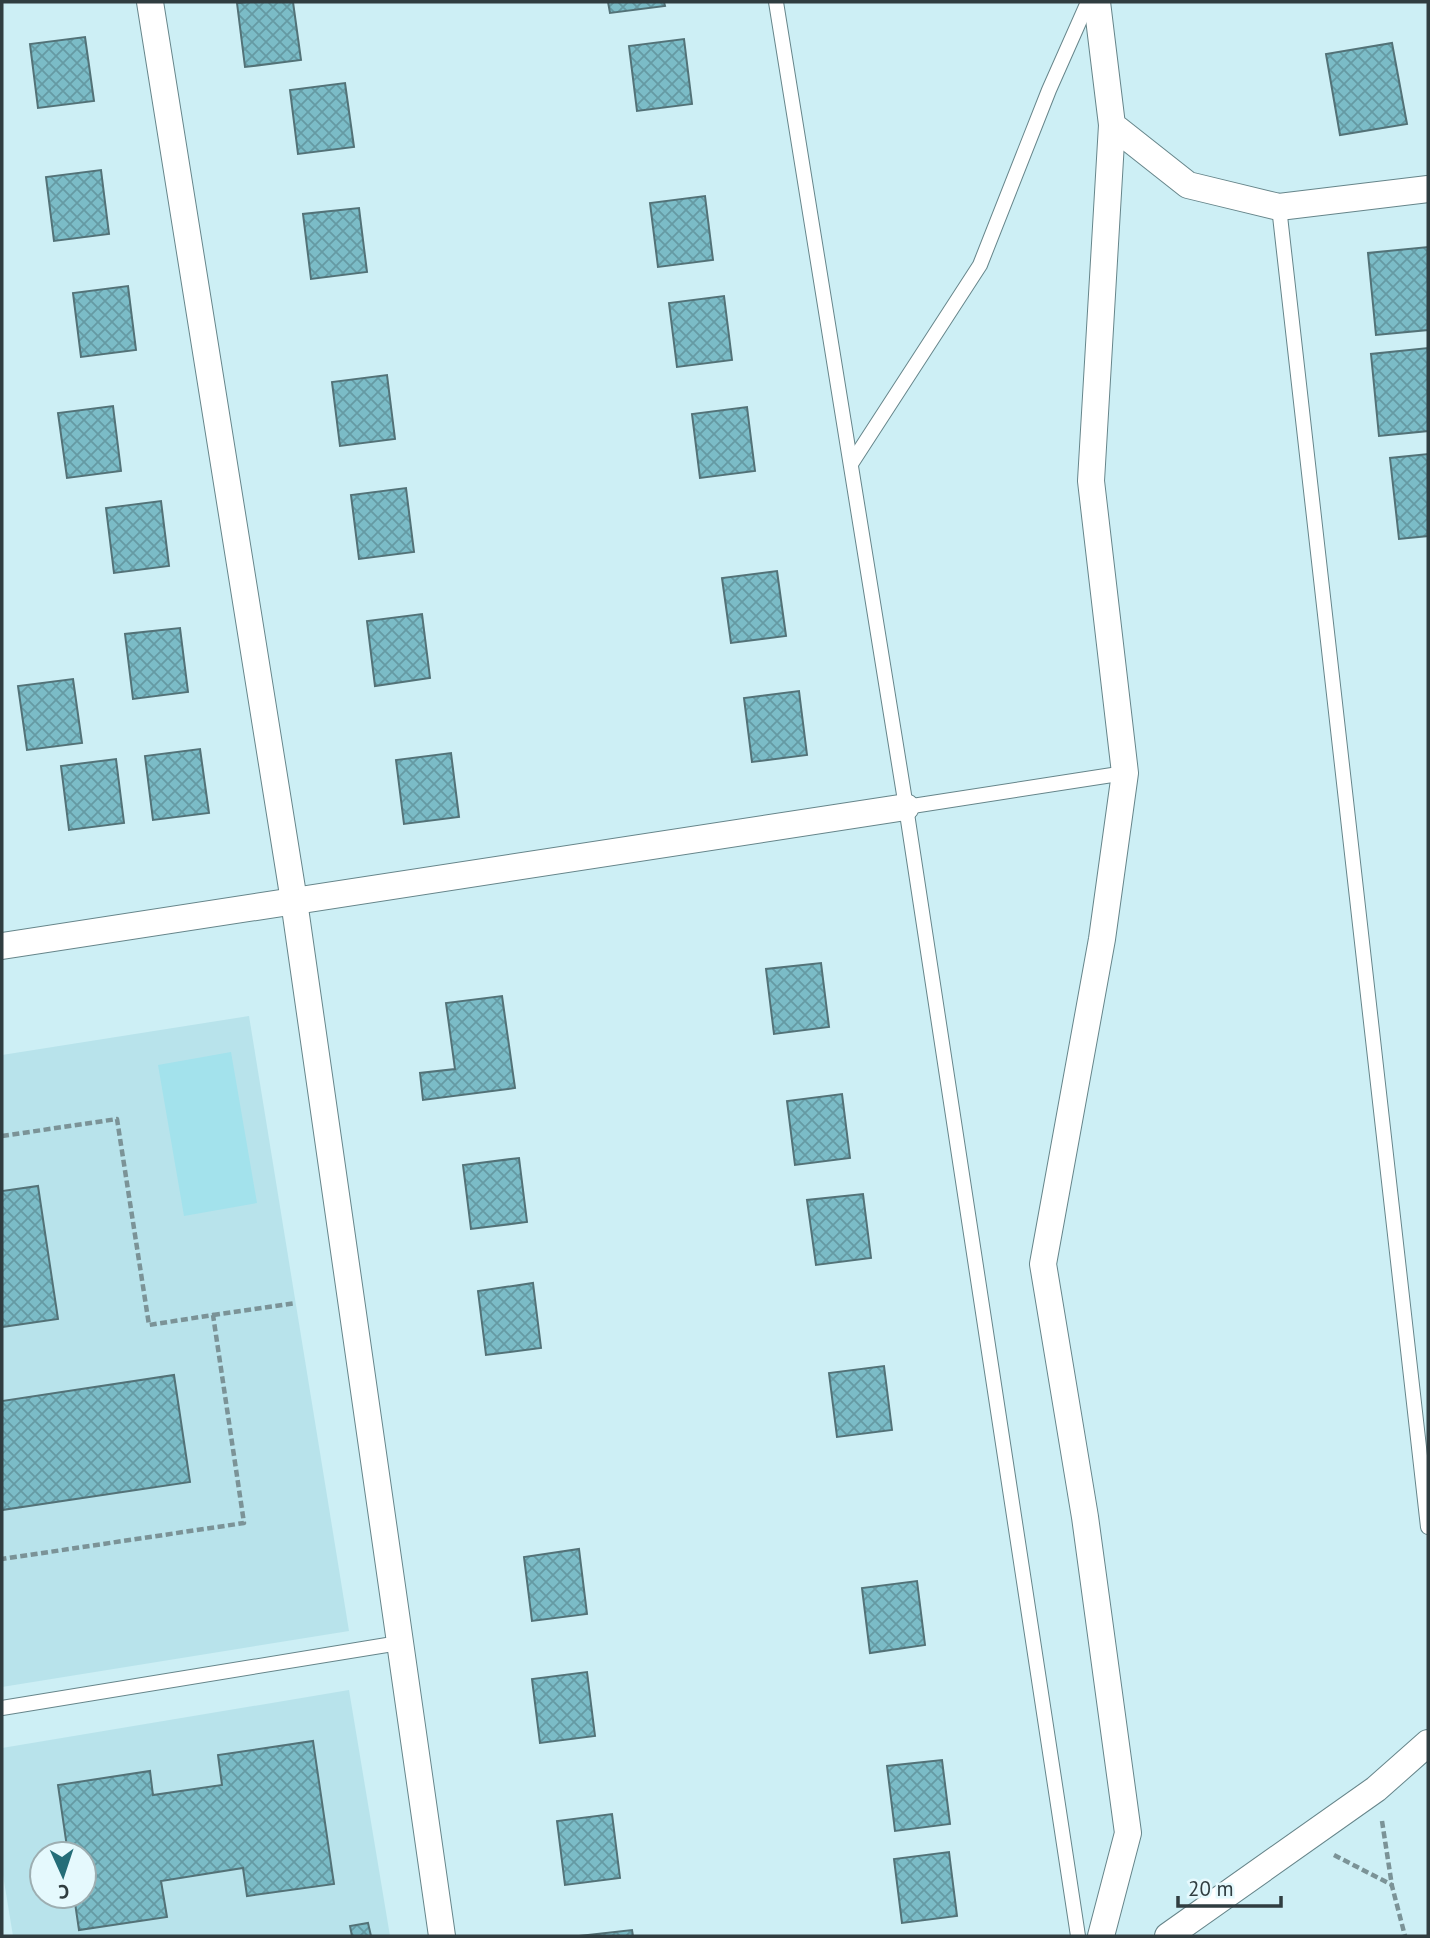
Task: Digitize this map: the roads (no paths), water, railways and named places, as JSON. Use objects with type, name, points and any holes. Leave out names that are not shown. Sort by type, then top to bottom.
[{"type":"street","points":[[150,2],[294,901],[442,1936]]},
{"type":"street","points":[[1097,2],[1112,125],[1091,481],[1125,773],[1102,939],[1043,1264],[1085,1517],[1128,1833],[1101,1936]]},
{"type":"street","points":[[1112,125],[1188,185],[1279,206],[1428,189]]},
{"type":"street","points":[[2,946],[906,807]]},
{"type":"street","points":[[1168,1936],[1377,1789],[1428,1743]]},
{"type":"lane","points":[[776,2],[906,807],[1078,1936]]},
{"type":"lane","points":[[851,464],[980,265],[1049,90],[1088,2]]},
{"type":"lane","points":[[1279,206],[1428,1527]]},
{"type":"lane","points":[[906,807],[1125,773]]},
{"type":"lane","points":[[2,1708],[399,1643]]}]
